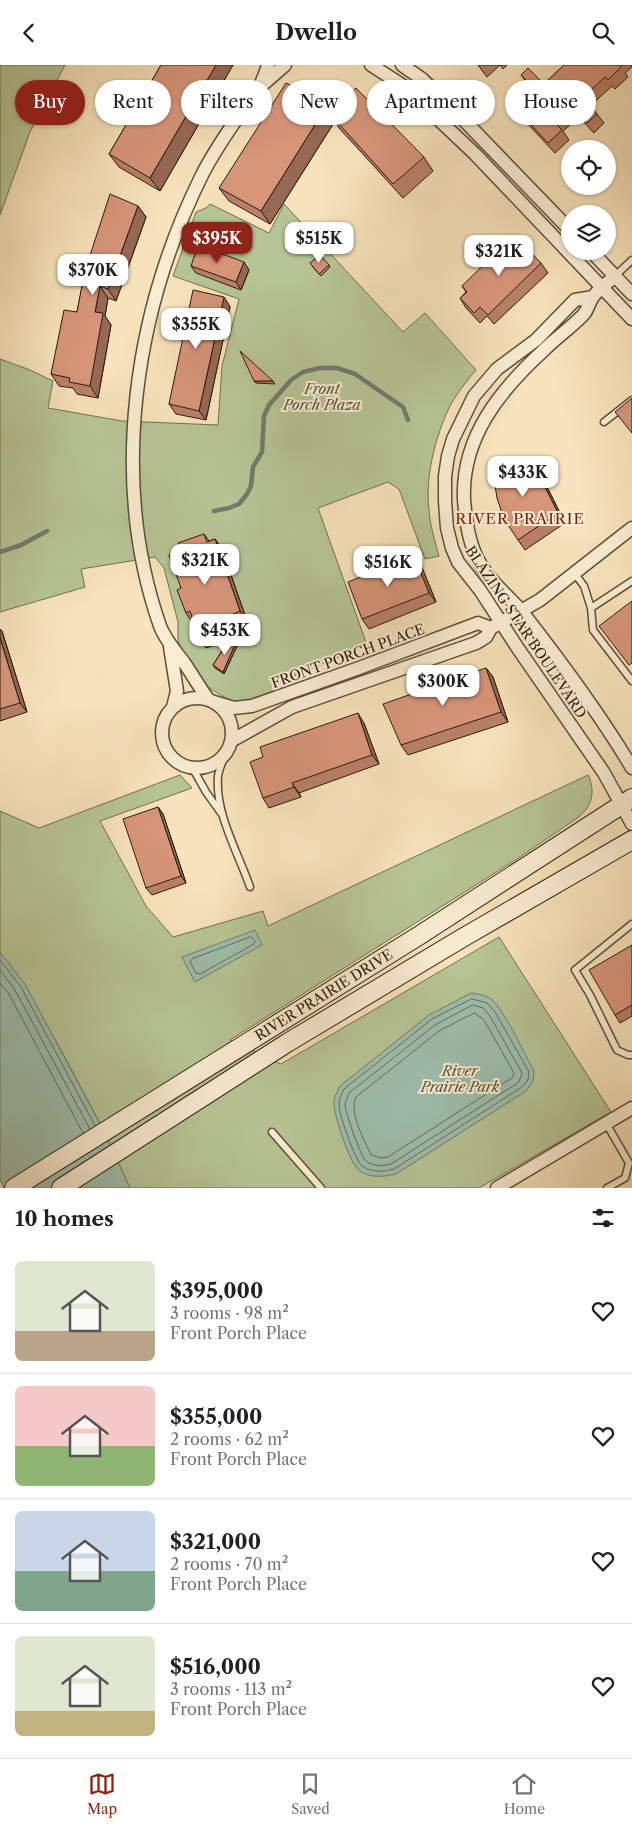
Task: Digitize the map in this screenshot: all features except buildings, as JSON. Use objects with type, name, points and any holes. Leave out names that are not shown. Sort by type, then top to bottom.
[{"type":"main road","name":"RIVER PRAIRIE DRIVE","points":[[14,1188],[420,935],[627,802]]},
{"type":"main road","name":"RIVER PRAIRIE DRIVE","points":[[61,1188],[287,1043],[632,840]]},
{"type":"street","points":[[262,80],[268,65]]},
{"type":"street","points":[[267,80],[285,65]]},
{"type":"street","points":[[371,65],[402,85],[475,154],[632,319]]},
{"type":"street","points":[[406,66],[459,115],[561,221]]},
{"type":"street","points":[[169,642],[177,691],[173,707],[164,722],[163,742],[167,751],[182,765],[192,767],[211,765],[225,754],[231,741],[232,730],[229,719],[223,709],[211,701],[161,628],[142,562],[137,533],[133,437],[140,371],[148,328],[158,291],[186,211],[202,175],[233,125]]},
{"type":"street","points":[[600,260],[632,294]]},
{"type":"street","name":"BLAZING STAR BOULEVARD","points":[[615,276],[592,297],[585,313],[521,371],[499,395],[480,426],[473,442],[465,473],[465,515],[473,547],[480,564],[522,611],[569,674],[632,768]]},
{"type":"street","name":"BLAZING STAR BOULEVARD","points":[[592,297],[575,301],[536,340],[497,369],[474,396],[459,425],[448,456],[445,476],[447,528],[458,562],[480,589],[496,625],[627,802],[632,824]]},
{"type":"street","name":"FRONT PORCH PLACE","points":[[231,741],[292,707],[476,643],[486,637],[496,625],[522,611],[575,574],[632,527]]},
{"type":"street","name":"FRONT PORCH PLACE","points":[[173,707],[190,699],[211,701],[234,707],[252,706],[478,623],[496,625]]},
{"type":"street","points":[[497,1188],[632,1108]]},
{"type":"lane","points":[[615,276],[632,260]]},
{"type":"lane","points":[[604,422],[632,400]]},
{"type":"lane","points":[[575,574],[584,586],[591,608],[593,631],[632,681]]},
{"type":"lane","points":[[591,608],[632,581]]},
{"type":"lane","points":[[225,754],[218,774],[224,817],[250,887]]},
{"type":"lane","points":[[192,767],[206,792],[224,817]]},
{"type":"lane","points":[[632,924],[575,970],[590,995],[617,1050],[632,1055]]},
{"type":"lane","points":[[606,1123],[629,1163],[625,1178],[607,1188]]},
{"type":"lane","points":[[272,1132],[321,1188]]},
{"type":"green space","points":[[0,65],[65,65],[57,80],[15,80],[15,125],[34,125],[0,215]]},
{"type":"green space","name":"Front Porch Plaza","points":[[210,204],[269,233],[284,204],[403,332],[425,313],[476,370],[449,408],[439,432],[432,458],[428,497],[432,528],[439,556],[425,559],[399,489],[388,482],[318,508],[367,645],[282,681],[272,693],[266,696],[238,702],[229,700],[204,685],[184,657],[178,640],[178,622],[164,568],[155,557],[81,569],[85,587],[0,612],[0,359],[53,381],[48,408],[122,421],[218,425],[222,366],[239,299],[173,276],[196,212]]},
{"type":"green space","name":"River Prairie Park","points":[[180,775],[192,788],[100,821],[146,906],[173,937],[263,911],[268,926],[588,775],[592,787],[590,803],[579,817],[517,859],[230,1040],[281,1064],[499,937],[611,1112],[479,1188],[130,1188],[104,1131],[56,1041],[0,959],[0,811],[39,828]]},
{"type":"water","points":[[255,930],[262,945],[195,982],[182,957]]},
{"type":"water","points":[[0,952],[25,984],[104,1131],[130,1188],[4,1188],[0,1180]]},
{"type":"water","points":[[471,993],[491,999],[502,1012],[534,1071],[533,1081],[526,1091],[396,1174],[380,1176],[364,1174],[353,1162],[338,1124],[334,1100],[340,1086],[429,1015]]},
{"type":"waterway","points":[[214,511],[239,504],[247,494],[251,486],[253,467],[262,452],[264,416],[269,405],[291,380],[303,372],[320,368],[337,368],[355,374],[403,407],[408,420]]},
{"type":"waterway","points":[[0,552],[21,545],[47,531]]},
{"type":"district","name":"RIVER PRAIRIE","points":[[520,519]]}]
